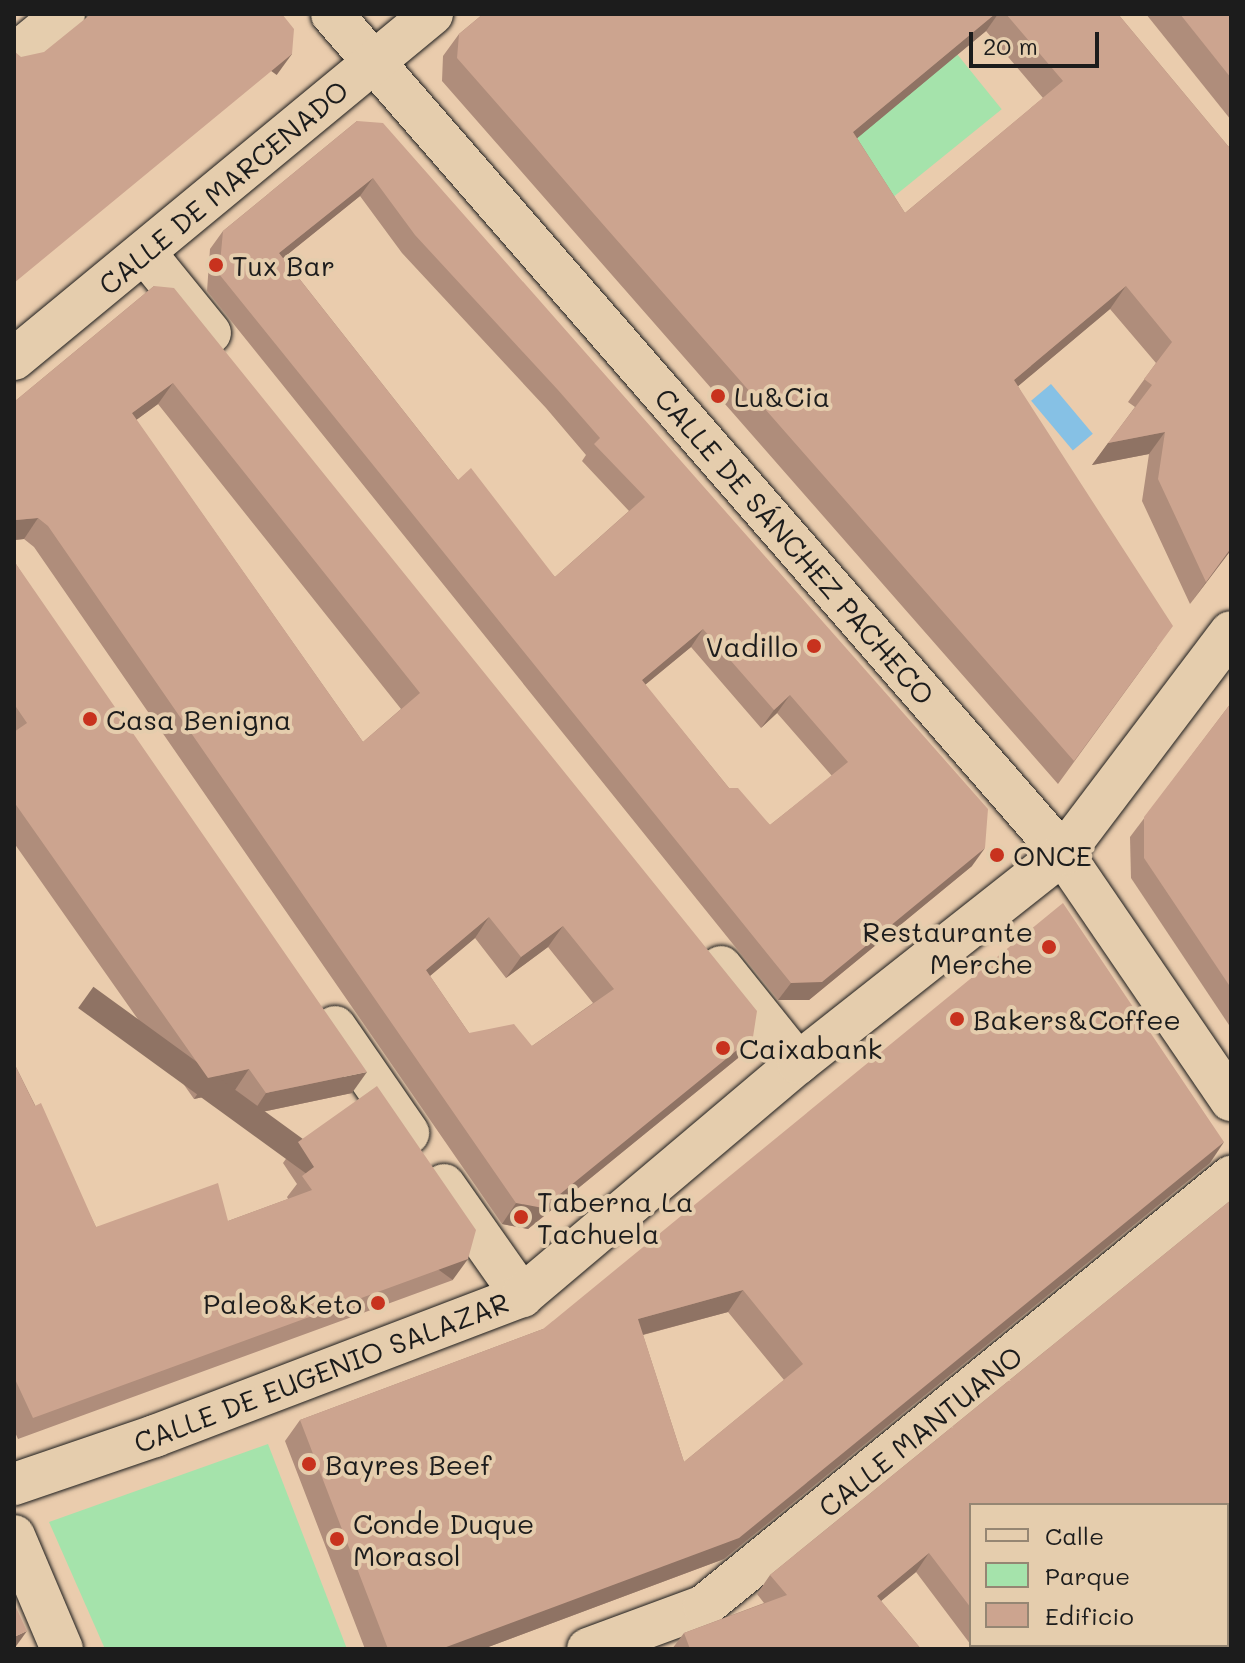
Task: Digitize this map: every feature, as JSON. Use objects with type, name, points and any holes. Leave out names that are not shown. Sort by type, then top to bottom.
[{"type":"street","points":[[14,55],[64,14]]},
{"type":"street","name":"CALLE DE SÁNCHEZ PACHECO","points":[[332,14],[1063,854],[1231,1100]]},
{"type":"street","name":"CALLE DE MARCENADO","points":[[14,359],[432,14]]},
{"type":"street","points":[[145,253],[233,362]]},
{"type":"street","name":"CALLE DE EUGENIO SALAZAR","points":[[14,1484],[155,1436],[522,1296],[798,1063],[1063,854],[1231,632]]},
{"type":"street","points":[[701,942],[798,1063]]},
{"type":"street","points":[[312,993],[522,1296]]},
{"type":"street","name":"CALLE MANTUANO","points":[[588,1649],[704,1606],[1231,1177]]},
{"type":"street","points":[[14,1536],[62,1649]]},
{"type":"green space","points":[[957,54],[1002,109],[880,208],[835,153]]},
{"type":"green space","points":[[268,1444],[347,1649],[105,1649],[49,1522]]},
{"type":"water","points":[[1051,384],[1093,434],[1073,451],[1031,401]]},
{"type":"building","points":[[91,14],[282,14],[294,29],[292,54],[14,283],[14,51],[21,57],[44,52]]},
{"type":"building","points":[[483,14],[995,14],[853,132],[905,213],[1063,81],[1006,14],[1118,14],[1231,147],[1231,548],[1206,582],[1158,479],[1165,432],[1108,443],[1152,385],[1144,379],[1172,342],[1126,286],[1014,380],[1173,626],[1074,761],[457,58],[459,34]]},
{"type":"building","points":[[1180,14],[1231,14],[1231,78]]},
{"type":"building","points":[[357,121],[383,123],[988,809],[985,848],[822,982],[791,983],[219,274],[223,231]],"holes":[[[373,178],[415,235],[558,390],[600,438],[594,444],[645,497],[555,577],[471,468],[458,480],[279,253]],[[703,629],[774,710],[790,695],[848,762],[770,825],[738,788],[729,788],[642,680]]]},
{"type":"building","points":[[154,286],[174,288],[757,1011],[753,1037],[543,1208],[516,1203],[48,526],[38,518],[14,522],[14,402]],"holes":[[[173,383],[420,693],[363,742],[132,413]],[[489,917],[521,957],[563,926],[614,989],[532,1046],[514,1024],[469,1033],[426,970]]]},
{"type":"building","points":[[14,561],[367,1072],[266,1093],[249,1069],[208,1078],[14,802],[14,732],[27,723],[14,704]]},
{"type":"building","points":[[1231,703],[1231,988],[1144,858],[1144,817]]},
{"type":"building","points":[[1063,903],[1224,1142],[739,1538],[441,1649],[388,1649],[300,1420],[543,1329]],"holes":[[[743,1290],[803,1364],[684,1462],[638,1319]]]},
{"type":"building","points":[[14,1063],[35,1106],[41,1103],[96,1227],[218,1183],[228,1221],[312,1190],[302,1176],[314,1167],[298,1142],[377,1086],[476,1230],[468,1259],[33,1418],[14,1377]]},
{"type":"building","points":[[1231,1200],[1231,1607],[1229,1503],[969,1503],[969,1605],[929,1553],[877,1596],[921,1649],[690,1649],[684,1633],[787,1595],[770,1575]]},
{"type":"building","points":[[14,1603],[27,1631],[14,1637]]},
{"type":"building","points":[[999,1647],[1202,1647],[1202,1649]]},
{"type":"place","name":"Tux Bar","points":[[216,265]]},
{"type":"place","name":"Lu&Cia","points":[[718,396]]},
{"type":"place","name":"Vadillo","points":[[814,646]]},
{"type":"place","name":"Casa Benigna","points":[[90,719]]},
{"type":"place","name":"ONCE","points":[[997,855]]},
{"type":"place","name":"Restaurante Merche","points":[[1049,947]]},
{"type":"place","name":"Bakers&Coffee","points":[[957,1019]]},
{"type":"place","name":"Caixabank","points":[[723,1048]]},
{"type":"place","name":"Taberna La Tachuela","points":[[521,1217]]},
{"type":"place","name":"Paleo&Keto","points":[[378,1303]]},
{"type":"place","name":"Bayres Beef","points":[[309,1464]]},
{"type":"place","name":"Conde Duque Morasol","points":[[337,1539]]}]
